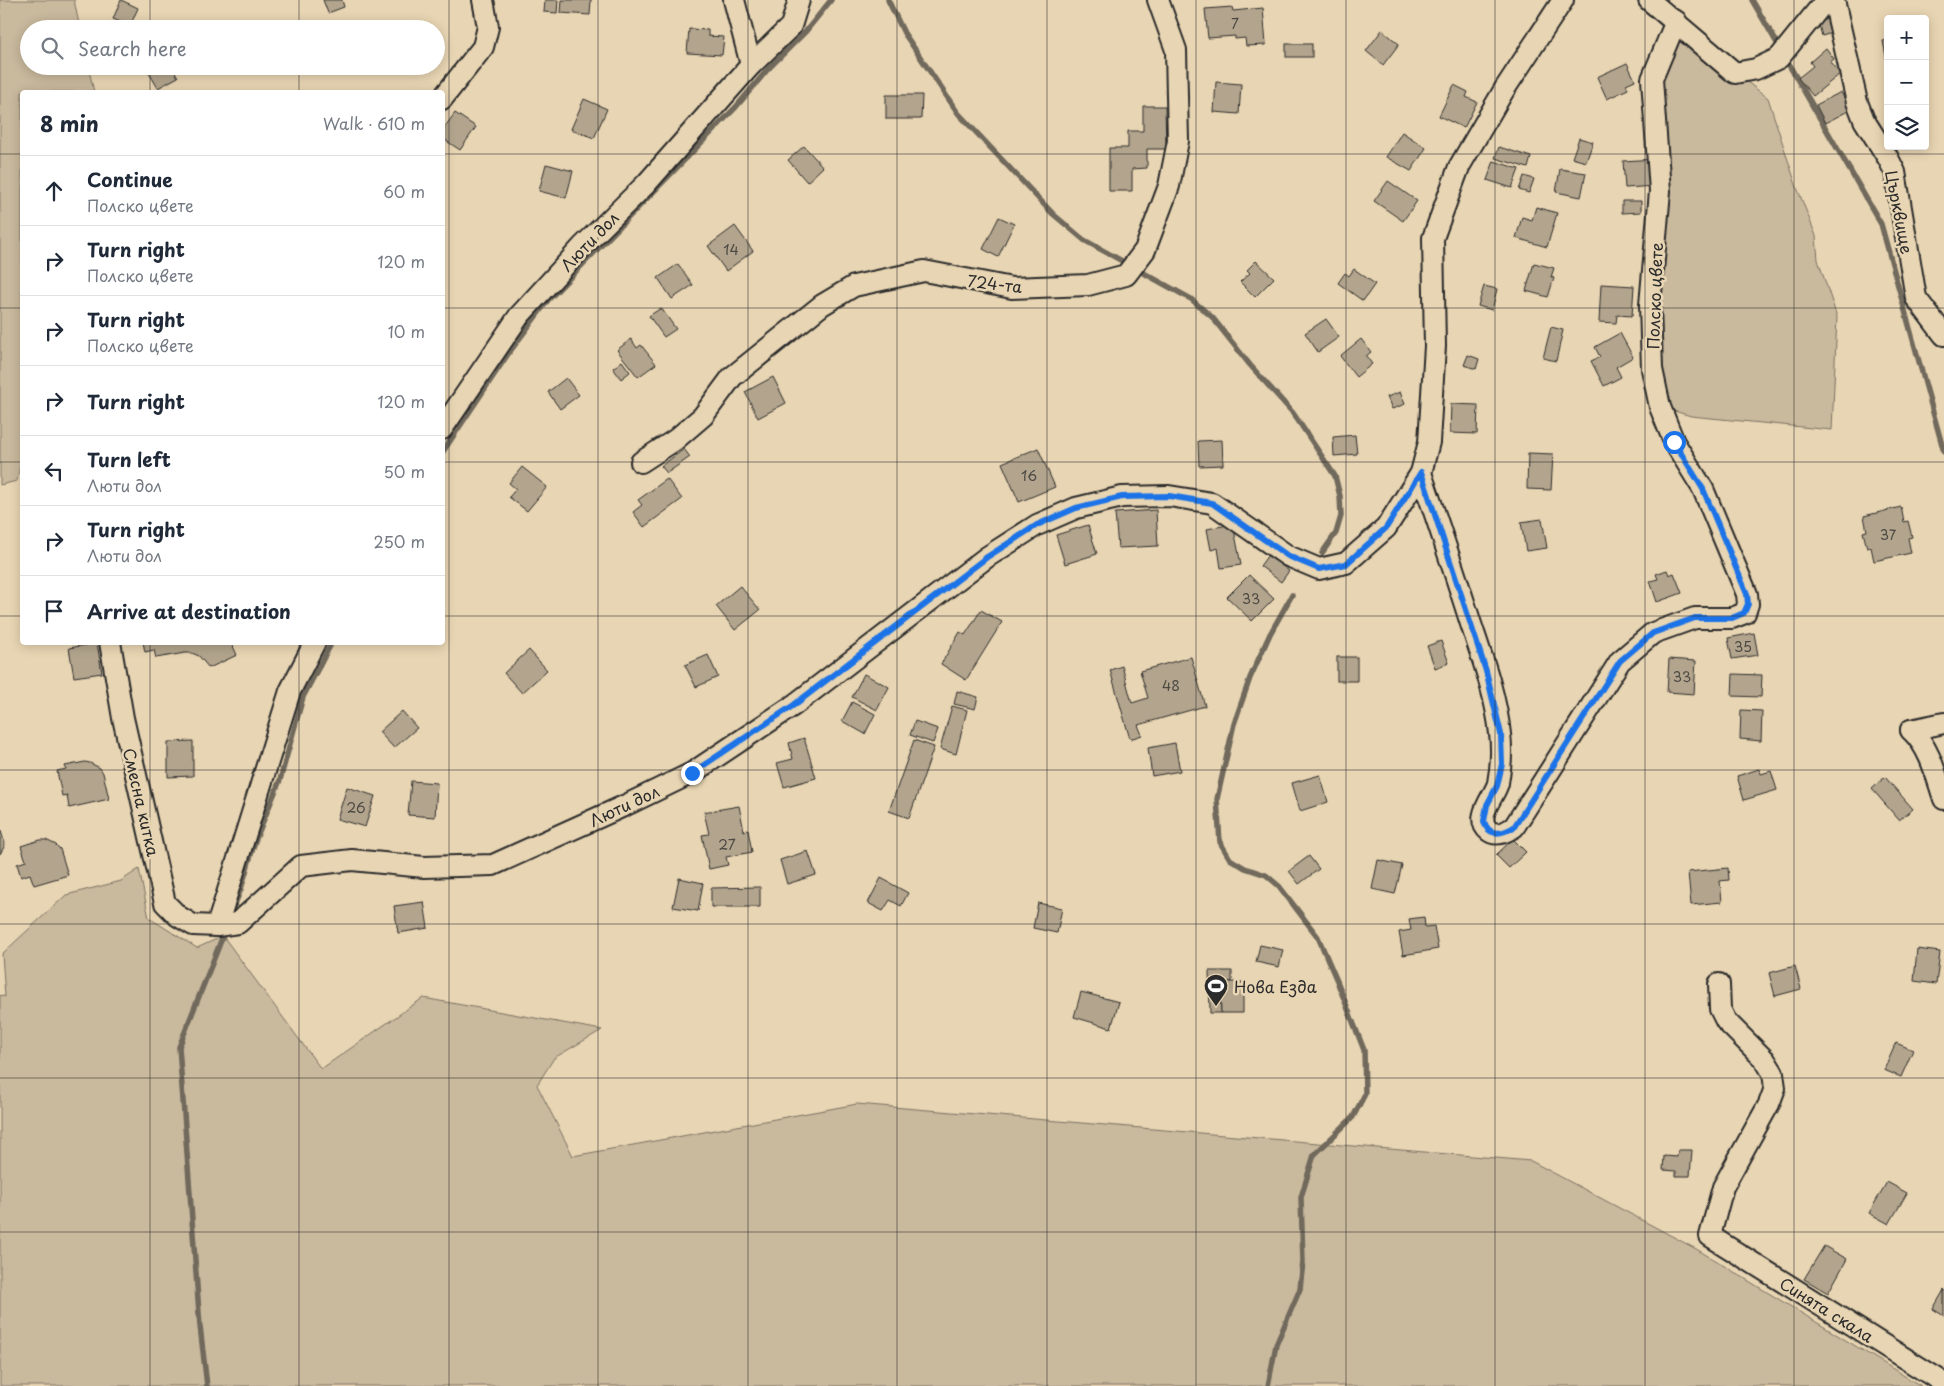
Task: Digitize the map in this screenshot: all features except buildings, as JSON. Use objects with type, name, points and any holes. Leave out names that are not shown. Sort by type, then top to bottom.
[{"type":"street","points":[[445,95],[482,47],[488,27],[483,0]]},
{"type":"street","points":[[734,0],[751,65]]},
{"type":"street","name":"Люти дол","points":[[445,425],[519,316],[582,247],[646,184],[751,65],[791,26],[799,0]]},
{"type":"street","name":"724-та","points":[[641,462],[676,440],[703,416],[732,377],[822,306],[854,286],[924,271],[1012,288],[1088,285],[1126,275],[1145,250],[1168,186],[1178,141],[1176,50],[1158,0]]},
{"type":"street","points":[[1421,472],[1429,442],[1435,346],[1433,238],[1459,167],[1504,90],[1563,0]]},
{"type":"street","points":[[1649,0],[1676,21],[1712,55],[1735,72],[1756,69],[1779,58],[1826,0]]},
{"type":"street","name":"Църквище","points":[[1834,0],[1857,102],[1864,120],[1895,172],[1916,298],[1944,335]]},
{"type":"street","name":"Полско цвете","points":[[1421,472],[1486,671],[1497,712],[1501,734],[1502,764],[1497,786],[1484,813],[1485,826],[1490,831],[1504,833],[1514,827],[1620,661],[1653,633],[1695,618],[1732,618],[1744,613],[1748,604],[1747,594],[1703,489],[1674,442],[1660,407],[1652,369],[1650,305],[1660,191],[1652,79],[1676,21]]},
{"type":"street","name":"Люти дол","points":[[217,926],[238,923],[301,866],[352,860],[424,867],[493,865],[692,773],[794,705],[987,557],[1037,525],[1076,508],[1122,497],[1169,496],[1212,503],[1288,556],[1319,569],[1346,564],[1386,528],[1421,472]]},
{"type":"street","name":"Смесна китка","points":[[111,645],[123,718],[165,902],[178,916],[193,925],[217,926]]},
{"type":"street","points":[[217,926],[290,691],[313,645]]},
{"type":"street","points":[[1944,723],[1911,730],[1918,736],[1928,753],[1944,799]]},
{"type":"street","name":"Синята скала","points":[[1718,984],[1720,1009],[1726,1021],[1765,1060],[1773,1073],[1775,1088],[1769,1104],[1723,1187],[1710,1236],[1944,1383]]},
{"type":"shaded area","points":[[0,0],[74,0],[78,20],[20,20],[20,75],[90,75],[94,90],[20,90],[20,467],[17,481],[0,485]]},
{"type":"shaded area","points":[[1676,21],[1712,55],[1768,98],[1796,185],[1816,236],[1818,260],[1837,317],[1832,430],[1691,416],[1660,407],[1652,79]]},
{"type":"shaded area","points":[[139,869],[149,918],[197,948],[223,936],[321,1069],[423,998],[602,1030],[554,1058],[537,1085],[573,1156],[857,1104],[1531,1161],[1698,1250],[1921,1386],[0,1386],[0,995],[5,997],[2,954],[66,895],[121,881]]},
{"type":"waterway","points":[[445,448],[508,354],[548,300],[736,107],[768,69],[806,31],[831,0]]},
{"type":"waterway","points":[[888,0],[904,33],[958,113],[1053,214],[1084,240],[1191,299],[1212,317],[1250,365],[1293,413],[1335,476],[1340,496],[1341,516],[1336,533],[1322,553]]},
{"type":"waterway","points":[[1752,0],[1781,50]]},
{"type":"waterway","points":[[1785,58],[1881,224],[1944,452]]},
{"type":"waterway","points":[[1268,1386],[1276,1345],[1300,1289],[1303,1262],[1301,1197],[1314,1155],[1353,1117],[1365,1094],[1364,1050],[1318,937],[1279,886],[1266,875],[1245,868],[1230,859],[1220,842],[1217,799],[1234,724],[1250,678],[1270,634],[1292,595]]},
{"type":"waterway","points":[[229,919],[241,889],[255,841],[280,780],[303,697],[330,645]]},
{"type":"waterway","points":[[207,1386],[200,1326],[179,1047],[226,928]]},
{"type":"place","name":"Нова Езда","points":[[1216,1007]]},
{"type":"route","points":[[692,773],[794,705],[987,557],[1037,525],[1076,508],[1122,497],[1169,496],[1212,503],[1288,556],[1319,569],[1346,564],[1386,528],[1421,472],[1486,671],[1497,712],[1501,734],[1502,764],[1497,786],[1484,813],[1484,821],[1485,826],[1490,831],[1504,833],[1514,827],[1620,661],[1653,633],[1695,618],[1732,618],[1744,613],[1748,604],[1747,594],[1703,489],[1674,442]]}]
